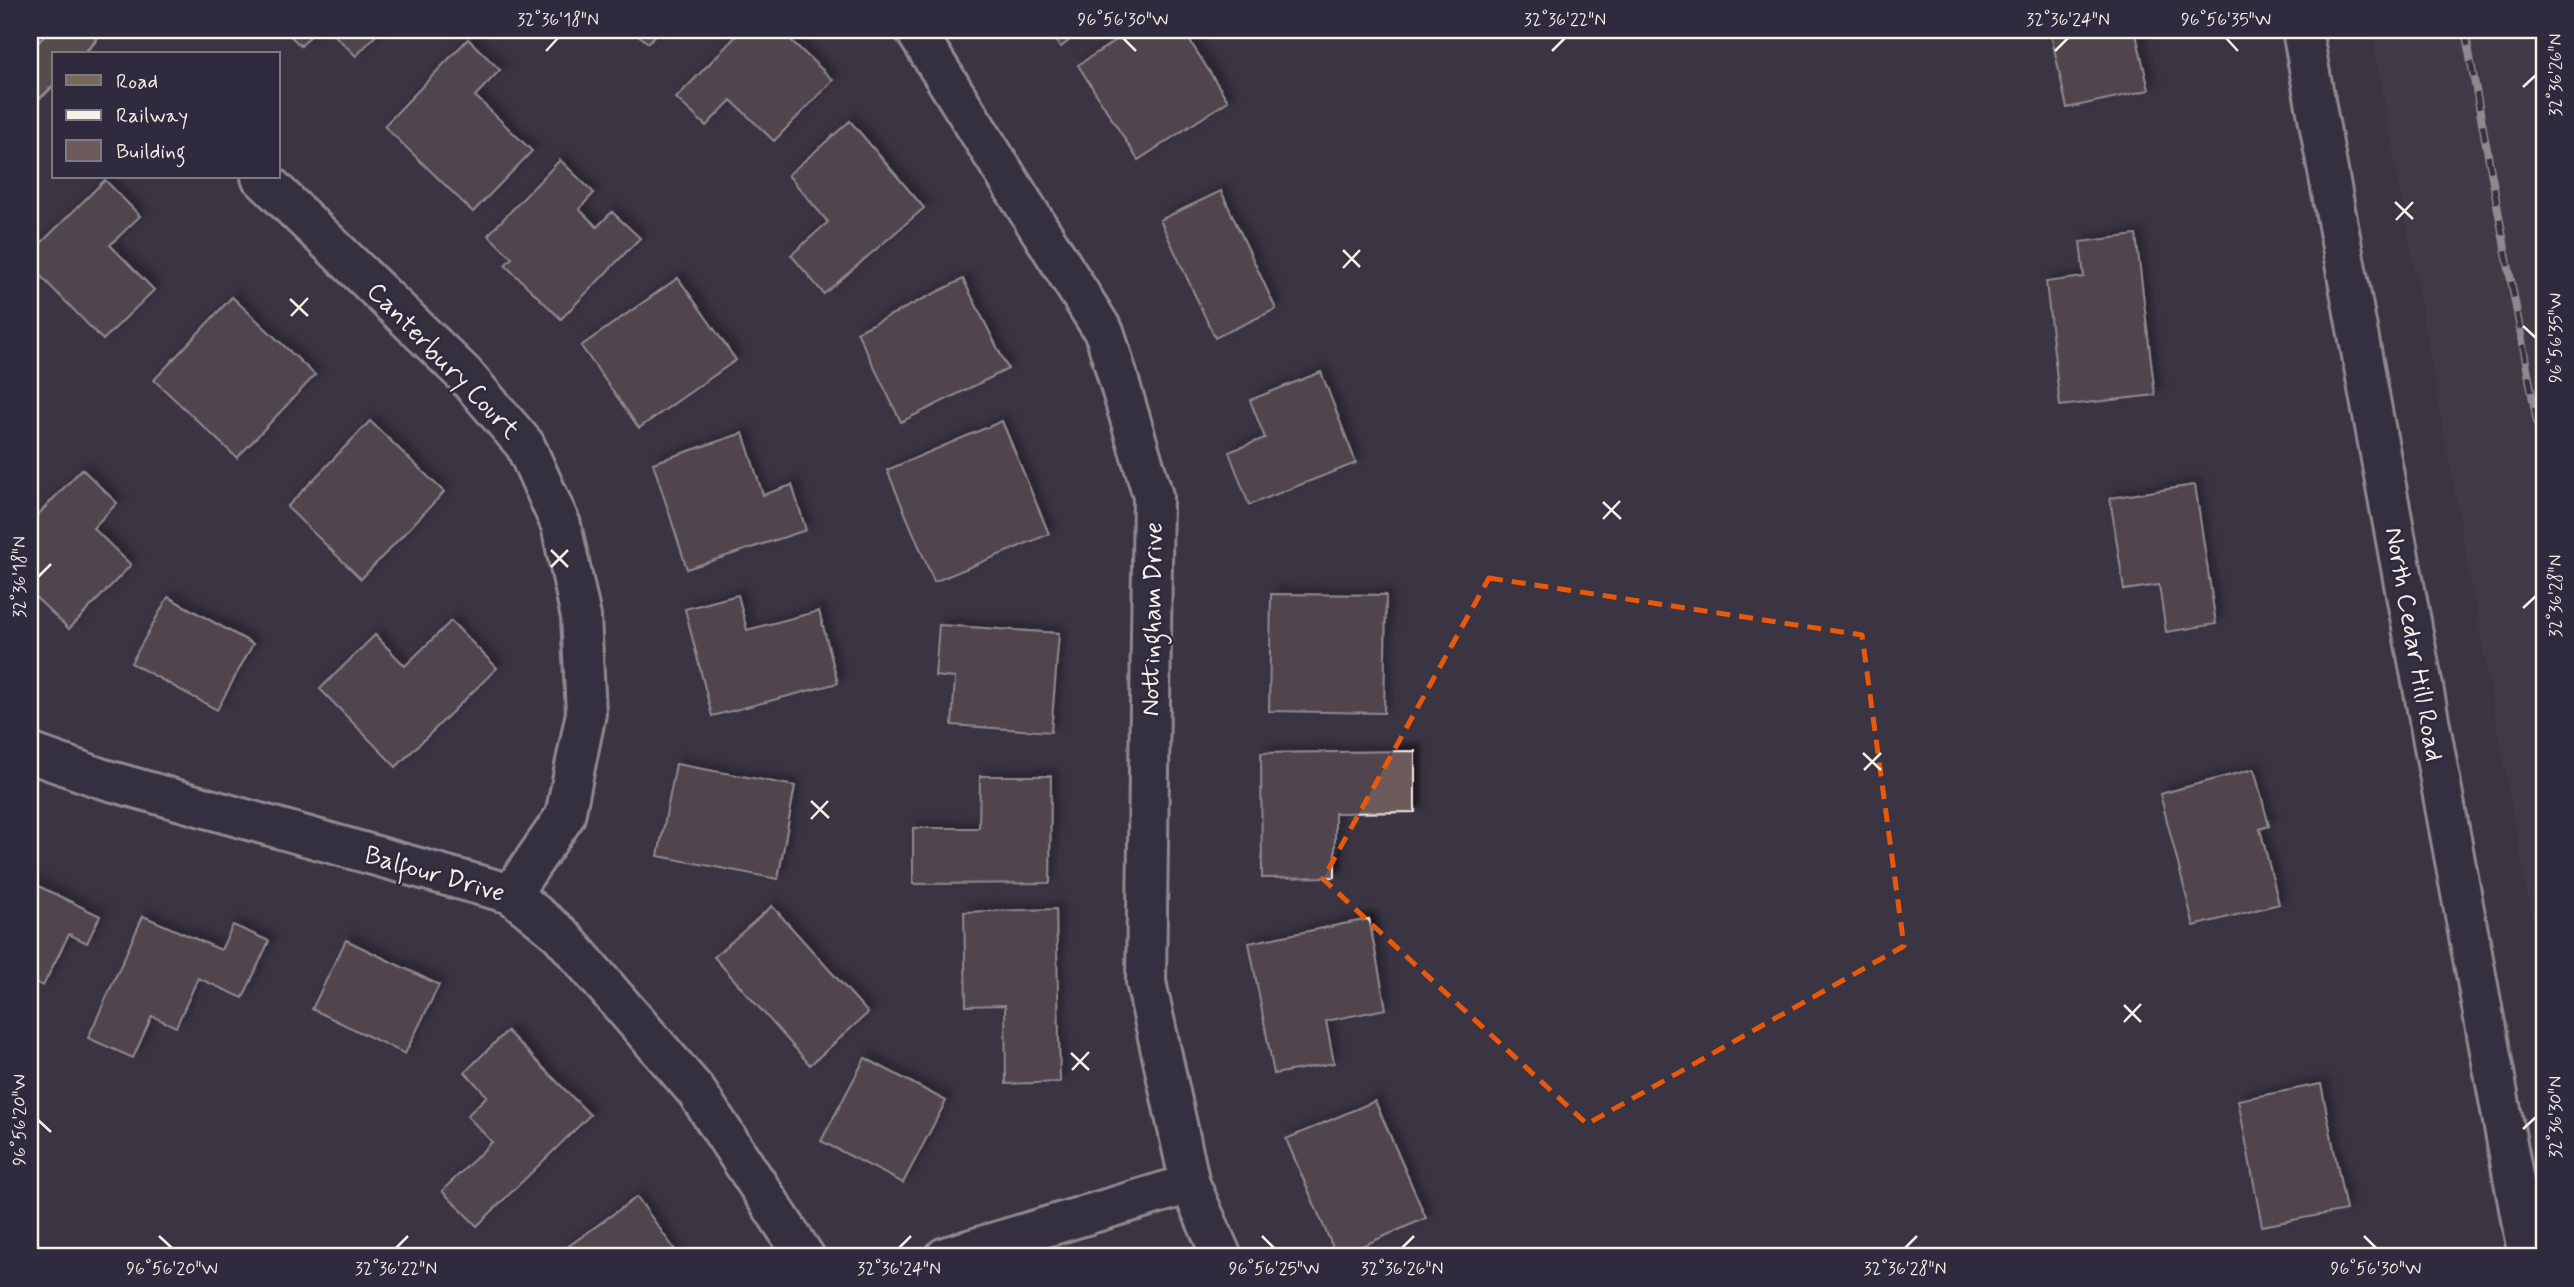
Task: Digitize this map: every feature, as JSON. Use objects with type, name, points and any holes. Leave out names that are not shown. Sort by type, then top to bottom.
[{"type":"main road","points":[[56,52],[78,30]]},
{"type":"main road","points":[[30,80],[52,56]]},
{"type":"street","name":"Nottingham Drive","points":[[915,30],[1105,334],[1153,496],[1146,982],[1190,1184],[1222,1257]]},
{"type":"street","name":"North Cedar Hill Road","points":[[2302,30],[2528,1257]]},
{"type":"street","name":"Canterbury Court","points":[[262,178],[472,384],[525,445],[561,525],[581,617],[586,713],[565,817],[512,894]]},
{"type":"street","name":"Balfour Drive","points":[[30,753],[100,778],[512,894],[559,934],[696,1091],[805,1257]]},
{"type":"street","points":[[945,1257],[1190,1184]]},
{"type":"highlighted area","points":[[1489,578],[1862,635],[1904,946],[1587,1124],[1323,879]]},
{"type":"shaded area","points":[[2371,30],[2544,30],[2544,987]]},
{"type":"building","points":[[284,30],[316,30],[301,46]]},
{"type":"building","points":[[329,30],[381,30],[356,56]]},
{"type":"building","points":[[632,30],[660,30],[648,43]]},
{"type":"building","points":[[742,30],[780,30],[833,80],[774,141],[731,100],[706,126],[676,98]]},
{"type":"building","points":[[1046,30],[1082,30],[1061,47]]},
{"type":"building","points":[[1132,30],[1201,30],[1188,38],[1228,101],[1138,160],[1078,65]]},
{"type":"building","points":[[2050,30],[2135,30],[2149,90],[2067,108]]},
{"type":"building","points":[[468,39],[500,70],[475,96],[532,151],[473,212],[384,126]]},
{"type":"building","points":[[850,121],[924,208],[824,294],[791,255],[828,222],[788,175]]},
{"type":"building","points":[[560,160],[594,193],[579,209],[597,227],[612,212],[640,238],[561,319],[505,265],[512,258],[488,235]]},
{"type":"building","points":[[105,180],[140,216],[110,245],[154,290],[103,340],[30,265],[30,254]]},
{"type":"building","points":[[1221,191],[1276,309],[1215,338],[1160,220]]},
{"type":"building","points":[[2136,235],[2155,395],[2060,406],[2046,282],[2084,277],[2080,242]]},
{"type":"building","points":[[678,278],[736,360],[639,428],[581,346]]},
{"type":"building","points":[[963,279],[1008,369],[901,422],[857,332]]},
{"type":"building","points":[[232,297],[315,375],[237,458],[154,380]]},
{"type":"building","points":[[1321,372],[1356,463],[1249,505],[1229,452],[1265,438],[1250,400]]},
{"type":"building","points":[[370,421],[444,492],[361,579],[287,507]]},
{"type":"building","points":[[1002,421],[1049,534],[934,582],[887,470]]},
{"type":"building","points":[[743,433],[763,495],[792,485],[806,530],[687,569],[653,463]]},
{"type":"building","points":[[82,469],[117,503],[93,528],[131,565],[69,629],[30,592],[30,523]]},
{"type":"building","points":[[2195,485],[2216,624],[2166,632],[2159,585],[2124,590],[2110,498]]},
{"type":"building","points":[[1271,594],[1386,595],[1384,713],[1269,711]]},
{"type":"building","points":[[738,595],[747,630],[819,611],[838,683],[712,716],[685,609]]},
{"type":"building","points":[[168,597],[253,644],[217,710],[131,663]]},
{"type":"building","points":[[451,621],[497,668],[396,767],[320,689],[375,635],[405,666]]},
{"type":"building","points":[[939,625],[1059,633],[1051,732],[952,725],[955,678],[935,676]]},
{"type":"building","points":[[1415,751],[1415,812],[1335,813],[1335,877],[1262,878],[1261,753]]},
{"type":"building","points":[[676,764],[795,786],[778,879],[658,856]]},
{"type":"building","points":[[2254,769],[2269,826],[2260,829],[2279,904],[2194,926],[2160,794]]},
{"type":"building","points":[[980,776],[1051,776],[1050,883],[913,884],[913,828],[979,828]]},
{"type":"building","points":[[30,882],[100,916],[87,943],[69,934],[43,986],[30,980]]},
{"type":"building","points":[[772,906],[868,1013],[810,1065],[714,957]]},
{"type":"building","points":[[1056,909],[1060,1082],[1006,1084],[1005,1005],[966,1006],[964,912]]},
{"type":"building","points":[[143,916],[221,950],[233,925],[269,941],[243,998],[198,978],[176,1027],[152,1016],[133,1058],[88,1038]]},
{"type":"building","points":[[1369,919],[1386,1009],[1326,1021],[1334,1063],[1274,1074],[1249,943]]},
{"type":"building","points":[[346,940],[439,985],[405,1054],[312,1009]]},
{"type":"building","points":[[507,1031],[590,1115],[477,1226],[442,1191],[492,1142],[467,1116],[487,1096],[465,1072]]},
{"type":"building","points":[[865,1058],[946,1101],[903,1183],[821,1141]]},
{"type":"building","points":[[2321,1084],[2346,1210],[2262,1226],[2238,1100]]},
{"type":"building","points":[[1375,1101],[1426,1218],[1337,1257],[1286,1139]]},
{"type":"building","points":[[637,1197],[680,1257],[573,1257],[566,1248]]},
{"type":"railway","points":[[2465,30],[2544,460]]}]
